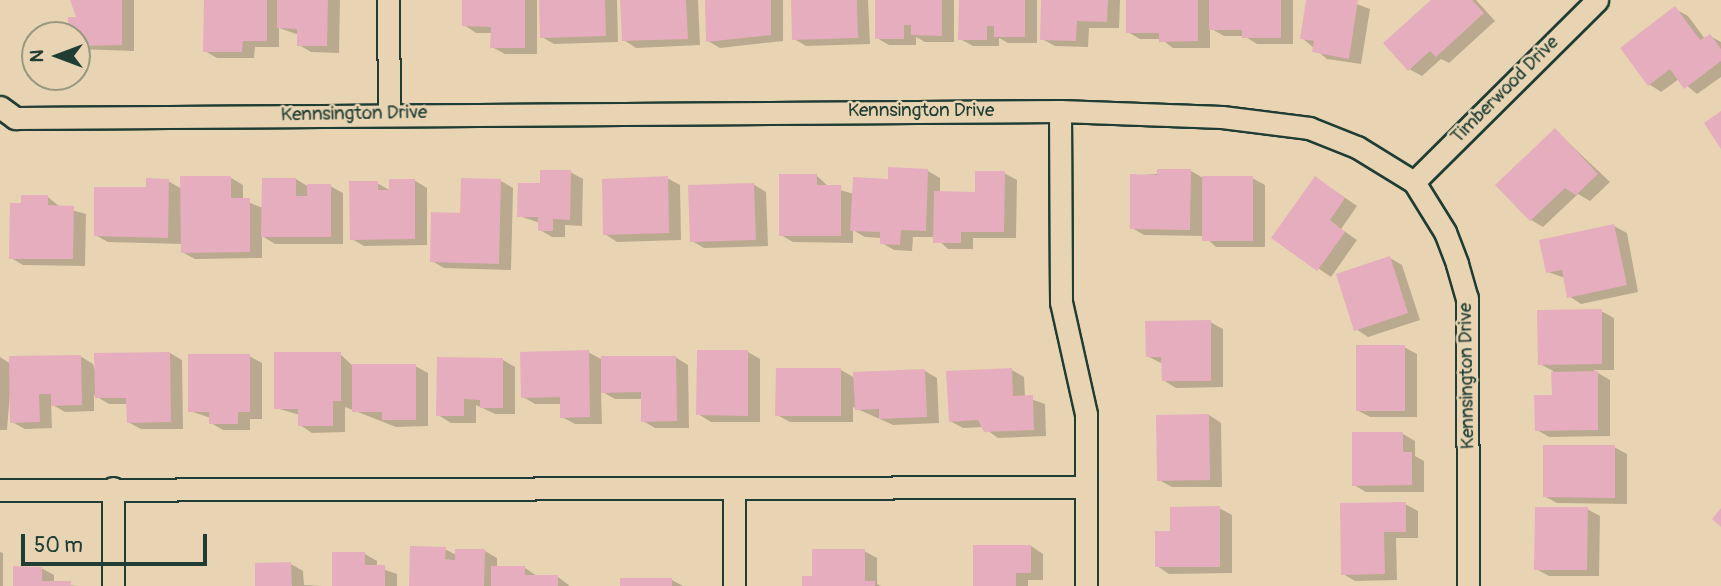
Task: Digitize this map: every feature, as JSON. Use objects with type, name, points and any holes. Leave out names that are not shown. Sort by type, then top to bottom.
[{"type":"street","points":[[388,0],[389,113]]},
{"type":"street","name":"Timberwood Drive","points":[[1414,182],[1597,0]]},
{"type":"street","name":"Kennsington Drive","points":[[0,107],[15,118],[389,113],[1060,111],[1222,117],[1309,128],[1357,147],[1414,182],[1446,232],[1467,299],[1468,586]]},
{"type":"street","points":[[1060,111],[1061,302],[1086,414],[1083,487],[1086,586]]},
{"type":"street","points":[[0,489],[1083,487]]},
{"type":"street","points":[[113,488],[113,586]]},
{"type":"street","points":[[734,488],[734,586]]},
{"type":"building","points":[[70,0],[122,0],[122,45],[91,46],[91,21],[68,21],[68,17],[76,17]]},
{"type":"building","points":[[204,0],[267,0],[267,41],[243,41],[242,52],[203,52]]},
{"type":"building","points":[[277,0],[328,0],[327,46],[297,46],[297,29],[277,28]]},
{"type":"building","points":[[462,0],[525,0],[525,48],[490,48],[491,27],[462,26]]},
{"type":"building","points":[[539,0],[605,0],[606,36],[540,38]]},
{"type":"building","points":[[620,0],[686,0],[688,39],[622,41]]},
{"type":"building","points":[[705,0],[771,0],[771,35],[706,42]]},
{"type":"building","points":[[791,0],[857,0],[858,38],[792,40]]},
{"type":"building","points":[[875,0],[942,0],[942,36],[911,35],[911,25],[904,25],[904,39],[875,39]]},
{"type":"building","points":[[959,0],[1025,0],[1025,37],[994,37],[994,26],[987,26],[987,40],[958,40]]},
{"type":"building","points":[[1041,0],[1108,0],[1107,22],[1077,21],[1076,41],[1040,40]]},
{"type":"building","points":[[1126,0],[1198,0],[1198,41],[1159,42],[1159,33],[1126,33]]},
{"type":"building","points":[[1209,0],[1281,0],[1281,38],[1242,38],[1242,30],[1209,30]]},
{"type":"building","points":[[1306,0],[1358,0],[1349,59],[1312,52],[1314,41],[1300,39]]},
{"type":"building","points":[[1431,0],[1472,0],[1484,13],[1436,57],[1430,51],[1408,71],[1383,43]]},
{"type":"building","points":[[1675,6],[1700,40],[1710,34],[1721,49],[1721,61],[1684,89],[1670,69],[1648,86],[1620,48]]},
{"type":"building","points":[[1721,111],[1721,149],[1704,123]]},
{"type":"building","points":[[1555,128],[1598,174],[1576,195],[1565,188],[1530,221],[1495,185]]},
{"type":"building","points":[[888,167],[928,169],[926,231],[901,230],[900,245],[880,244],[880,232],[850,231],[853,177],[888,179]]},
{"type":"building","points":[[1157,169],[1191,169],[1190,230],[1130,229],[1130,174],[1157,175]]},
{"type":"building","points":[[540,170],[571,170],[570,220],[553,219],[553,231],[538,231],[538,217],[517,217],[518,183],[540,183]]},
{"type":"building","points":[[975,171],[1005,171],[1004,232],[961,232],[961,243],[933,243],[934,191],[975,192]]},
{"type":"building","points":[[779,174],[817,174],[817,185],[841,185],[841,236],[779,236]]},
{"type":"building","points":[[180,176],[231,176],[231,198],[250,198],[250,252],[181,253]]},
{"type":"building","points":[[668,176],[669,233],[603,235],[602,179]]},
{"type":"building","points":[[1202,176],[1253,176],[1253,241],[1202,241]]},
{"type":"building","points":[[1315,176],[1345,198],[1330,220],[1345,232],[1317,271],[1271,238]]},
{"type":"building","points":[[146,178],[169,179],[168,238],[94,236],[94,187],[146,187]]},
{"type":"building","points":[[262,178],[296,178],[296,196],[307,196],[307,184],[331,184],[331,237],[261,237]]},
{"type":"building","points":[[461,178],[501,179],[499,264],[430,262],[431,212],[460,213]]},
{"type":"building","points":[[389,179],[415,179],[415,239],[350,240],[349,181],[378,181],[378,190],[389,190]]},
{"type":"building","points":[[754,183],[756,240],[690,242],[688,185]]},
{"type":"building","points":[[21,195],[48,195],[48,205],[74,206],[73,259],[9,259],[10,203],[21,203]]},
{"type":"building","points":[[1614,224],[1627,285],[1567,298],[1562,270],[1546,273],[1539,240]]},
{"type":"building","points":[[1390,256],[1408,313],[1354,331],[1336,274]]},
{"type":"building","points":[[1602,309],[1602,364],[1538,365],[1537,310]]},
{"type":"building","points":[[1211,320],[1211,381],[1162,381],[1161,357],[1146,357],[1145,321]]},
{"type":"building","points":[[1356,345],[1405,345],[1405,411],[1356,411]]},
{"type":"building","points":[[589,350],[590,417],[560,418],[560,397],[521,398],[520,352]]},
{"type":"building","points":[[697,350],[748,350],[748,416],[696,415]]},
{"type":"building","points":[[170,352],[171,422],[127,423],[126,398],[95,398],[94,353]]},
{"type":"building","points":[[274,352],[341,352],[341,401],[333,401],[333,426],[298,426],[298,409],[274,409]]},
{"type":"building","points":[[188,354],[250,354],[250,412],[238,412],[238,424],[209,424],[209,412],[188,412]]},
{"type":"building","points":[[81,355],[82,405],[51,406],[51,394],[39,394],[40,422],[10,423],[9,356]]},
{"type":"building","points":[[601,356],[676,356],[677,421],[641,422],[641,392],[601,393]]},
{"type":"building","points":[[437,357],[503,358],[503,408],[480,408],[480,400],[464,399],[464,416],[436,416]]},
{"type":"building","points":[[352,364],[416,364],[416,420],[382,420],[382,412],[352,412]]},
{"type":"building","points":[[776,368],[841,368],[841,416],[775,416]]},
{"type":"building","points":[[1012,368],[1013,396],[1033,395],[1034,430],[984,432],[978,420],[949,422],[946,371]]},
{"type":"building","points":[[925,369],[927,417],[879,419],[879,409],[855,410],[853,372]]},
{"type":"building","points":[[1598,371],[1598,430],[1535,431],[1534,395],[1552,395],[1551,372]]},
{"type":"building","points":[[1209,414],[1210,480],[1157,481],[1156,415]]},
{"type":"building","points":[[1352,432],[1403,432],[1403,452],[1412,452],[1412,485],[1352,486]]},
{"type":"building","points":[[1543,445],[1615,445],[1615,498],[1543,497]]},
{"type":"building","points":[[1406,502],[1406,532],[1384,532],[1385,574],[1341,575],[1340,503]]},
{"type":"building","points":[[1220,506],[1220,567],[1155,567],[1155,531],[1170,531],[1170,507]]},
{"type":"building","points":[[1535,507],[1588,507],[1587,570],[1534,570]]},
{"type":"building","points":[[1721,508],[1721,527],[1712,519]]},
{"type":"building","points":[[973,545],[1031,545],[1031,573],[1016,573],[1016,586],[973,586]]},
{"type":"building","points":[[410,546],[446,547],[445,559],[455,560],[455,549],[485,549],[484,586],[409,586]]},
{"type":"building","points":[[812,549],[865,549],[865,581],[875,581],[875,586],[802,586],[802,576],[812,576]]},
{"type":"building","points":[[332,552],[365,552],[365,565],[385,565],[385,586],[332,586]]},
{"type":"building","points":[[291,562],[292,586],[255,586],[255,563]]},
{"type":"building","points":[[13,566],[42,567],[42,581],[71,581],[71,586],[13,586]]},
{"type":"building","points":[[491,566],[525,566],[525,575],[558,575],[558,586],[491,586]]},
{"type":"building","points":[[620,578],[672,578],[672,586],[620,586]]}]
